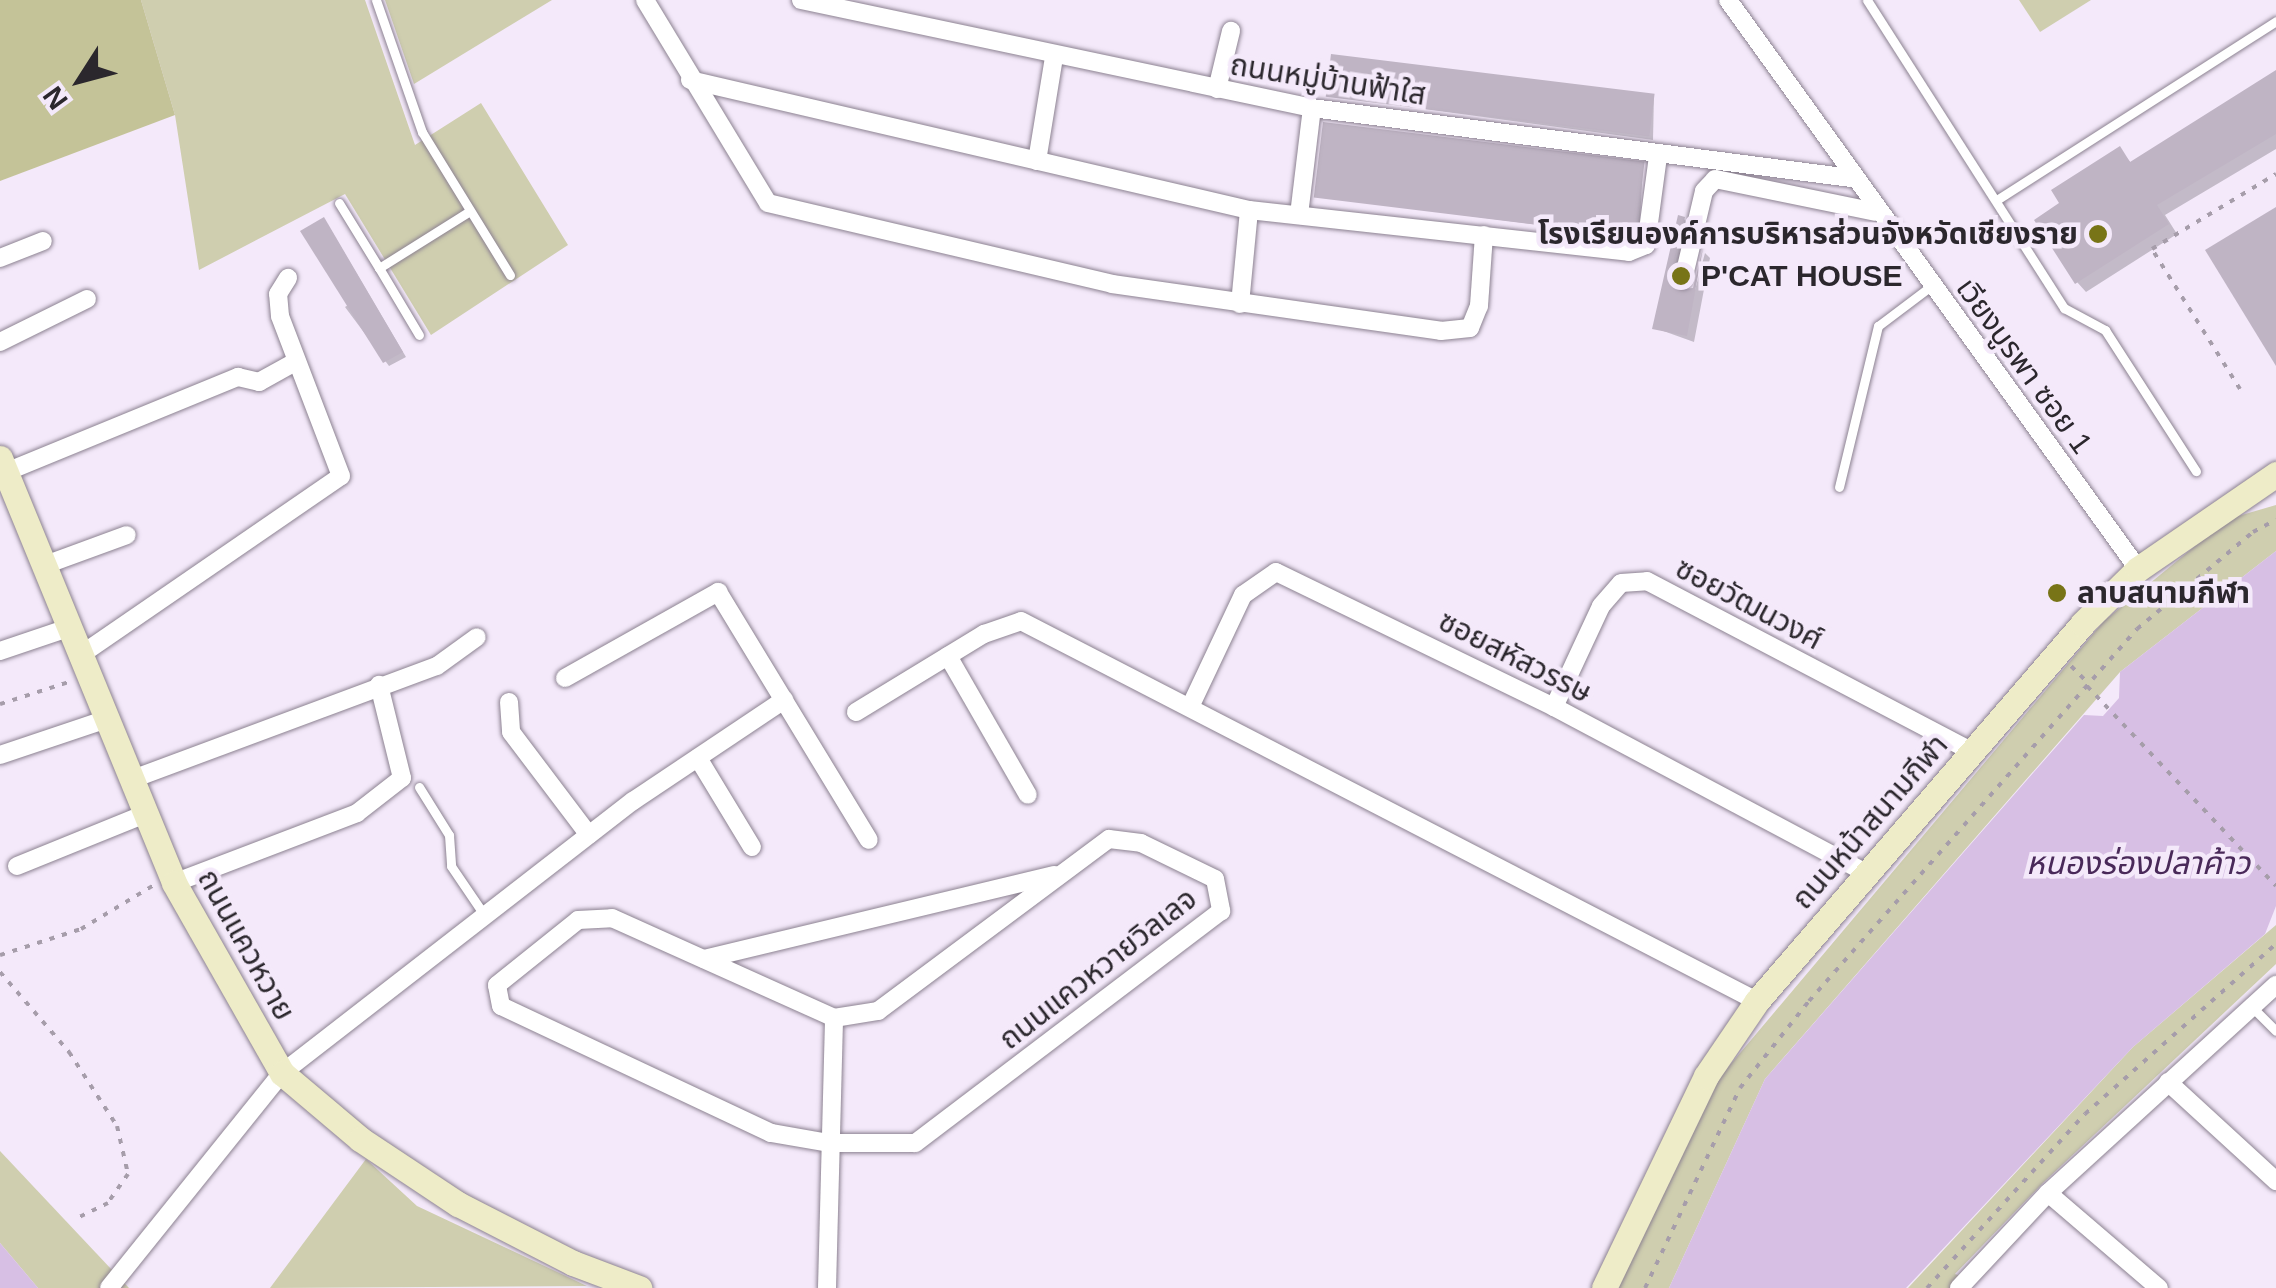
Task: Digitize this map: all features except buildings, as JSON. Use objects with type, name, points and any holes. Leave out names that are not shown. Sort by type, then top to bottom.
[{"type":"street","points":[[644,0],[768,203],[1112,284],[1442,331],[1470,328],[1478,306],[1484,234]]},
{"type":"street","name":"ถนนหมู่บ้านฟ้าใส","points":[[802,0],[1054,57],[1312,108],[1658,156],[1851,178]]},
{"type":"street","name":"เวียงบูรพา ซอย 1","points":[[1728,0],[1851,178],[2138,568]]},
{"type":"street","points":[[1217,89],[1231,31]]},
{"type":"street","points":[[1037,161],[1054,57]]},
{"type":"street","points":[[690,80],[1249,210],[1628,252],[1646,245],[1658,156]]},
{"type":"street","points":[[1298,215],[1312,108]]},
{"type":"street","points":[[1684,280],[1704,191],[1715,178],[1876,212]]},
{"type":"street","points":[[1240,304],[1249,210]]},
{"type":"street","points":[[0,258],[43,241]]},
{"type":"street","points":[[86,665],[342,476],[297,361],[278,294],[288,278]]},
{"type":"street","points":[[0,342],[87,299]]},
{"type":"street","points":[[3,465],[238,377],[259,382],[297,361]]},
{"type":"street","name":"ถนนแควหวาย","points":[[3,465],[172,879],[282,1073],[360,1140],[458,1204],[572,1263],[639,1288]]},
{"type":"street","name":"ถนนหน้าสนามกีฬา","points":[[1604,1288],[1706,1076],[1757,1001],[2082,624],[2138,568],[2276,474]]},
{"type":"street","points":[[45,566],[127,535]]},
{"type":"street","name":"ซอยสหัสวรรษ","points":[[1191,704],[1243,596],[1276,572],[1554,707],[1868,874]]},
{"type":"street","name":"ซอยวัฒนวงศ์","points":[[1554,707],[1601,606],[1621,583],[1647,581],[1974,753]]},
{"type":"street","points":[[565,678],[718,592],[870,840]]},
{"type":"street","points":[[856,712],[948,656],[1021,621],[1191,704],[1757,1001]]},
{"type":"street","points":[[0,651],[71,627]]},
{"type":"street","points":[[130,780],[437,666],[477,637]]},
{"type":"street","points":[[948,656],[1028,795]]},
{"type":"street","points":[[172,879],[357,813],[402,778],[378,685]]},
{"type":"street","points":[[109,1288],[282,1073],[590,835],[784,700]]},
{"type":"street","points":[[509,702],[511,732],[590,835]]},
{"type":"street","points":[[0,755],[107,719]]},
{"type":"street","points":[[698,758],[752,847]]},
{"type":"street","points":[[17,866],[144,814]]},
{"type":"street","name":"ถนนแควหวายวิลเลจ","points":[[1109,838],[1141,843],[1215,880],[1222,911],[916,1143],[829,1143],[771,1133],[501,1006],[498,985],[578,920],[612,918],[704,959],[834,1018],[878,1010],[1109,838]]},
{"type":"street","name":"ถนนแควหวายวิลเลจ","points":[[704,959],[1062,873]]},
{"type":"street","points":[[1958,1288],[2048,1193],[2276,985]]},
{"type":"street","points":[[827,1288],[834,1018]]},
{"type":"street","points":[[2168,1082],[2276,1180]]},
{"type":"street","points":[[2048,1193],[2160,1288]]},
{"type":"lane","points":[[376,0],[422,132],[510,275]]},
{"type":"lane","points":[[1867,0],[1998,199],[2064,308],[2105,330],[2196,470]]},
{"type":"lane","points":[[1998,199],[2276,21]]},
{"type":"lane","points":[[339,203],[419,336]]},
{"type":"lane","points":[[379,268],[470,211]]},
{"type":"lane","points":[[1839,487],[1878,326],[1931,286]]},
{"type":"lane","points":[[420,787],[449,835],[451,866],[486,918]]},
{"type":"lane","points":[[2252,1006],[2276,1031]]},
{"type":"path","points":[[2240,389],[2152,249],[2276,174]]},
{"type":"path","points":[[1645,1288],[1740,1088],[2137,628],[2253,532],[2276,520]]},
{"type":"path","points":[[0,704],[86,665]]},
{"type":"path","points":[[2087,686],[2276,886]]},
{"type":"path","points":[[0,955],[81,929],[172,879]]},
{"type":"path","points":[[1927,1288],[2084,1114],[2276,944]]},
{"type":"path","points":[[0,972],[68,1052],[117,1126],[128,1174],[108,1203],[78,1217]]},
{"type":"green space","points":[[0,0],[141,0],[175,115],[0,181]]},
{"type":"green space","points":[[141,0],[365,0],[415,145],[481,103],[568,245],[431,335],[345,194],[199,270],[175,115]]},
{"type":"green space","points":[[385,0],[552,0],[414,84]]},
{"type":"green space","points":[[2019,0],[2091,0],[2040,32]]},
{"type":"green space","points":[[2276,505],[2276,551],[2120,672],[1765,1079],[1669,1288],[1615,1288],[1719,1078],[2104,621],[2228,519]]},
{"type":"green space","points":[[2276,925],[2276,964],[2043,1183],[1955,1274],[1963,1277],[1962,1288],[1908,1288],[2133,1047]]},
{"type":"green space","points":[[0,1151],[129,1288],[38,1288],[0,1243]]},
{"type":"green space","points":[[366,1159],[417,1206],[587,1286],[270,1288]]},
{"type":"water","name":"หนองร่องปลาค้าว","points":[[2276,551],[2276,906],[2265,934],[2133,1047],[1906,1288],[1669,1288],[1765,1079],[2084,715],[2103,716],[2119,698],[2120,672]]},
{"type":"water","points":[[0,1243],[38,1288],[0,1288]]},
{"type":"place","name":"โรงเรียนองค์การบริหารส่วนจังหวัดเชียงราย","points":[[2098,234]]},
{"type":"place","name":"P'CAT HOUSE","points":[[1681,276]]},
{"type":"place","name":"ลาบสนามกีฬา","points":[[2057,593]]}]
